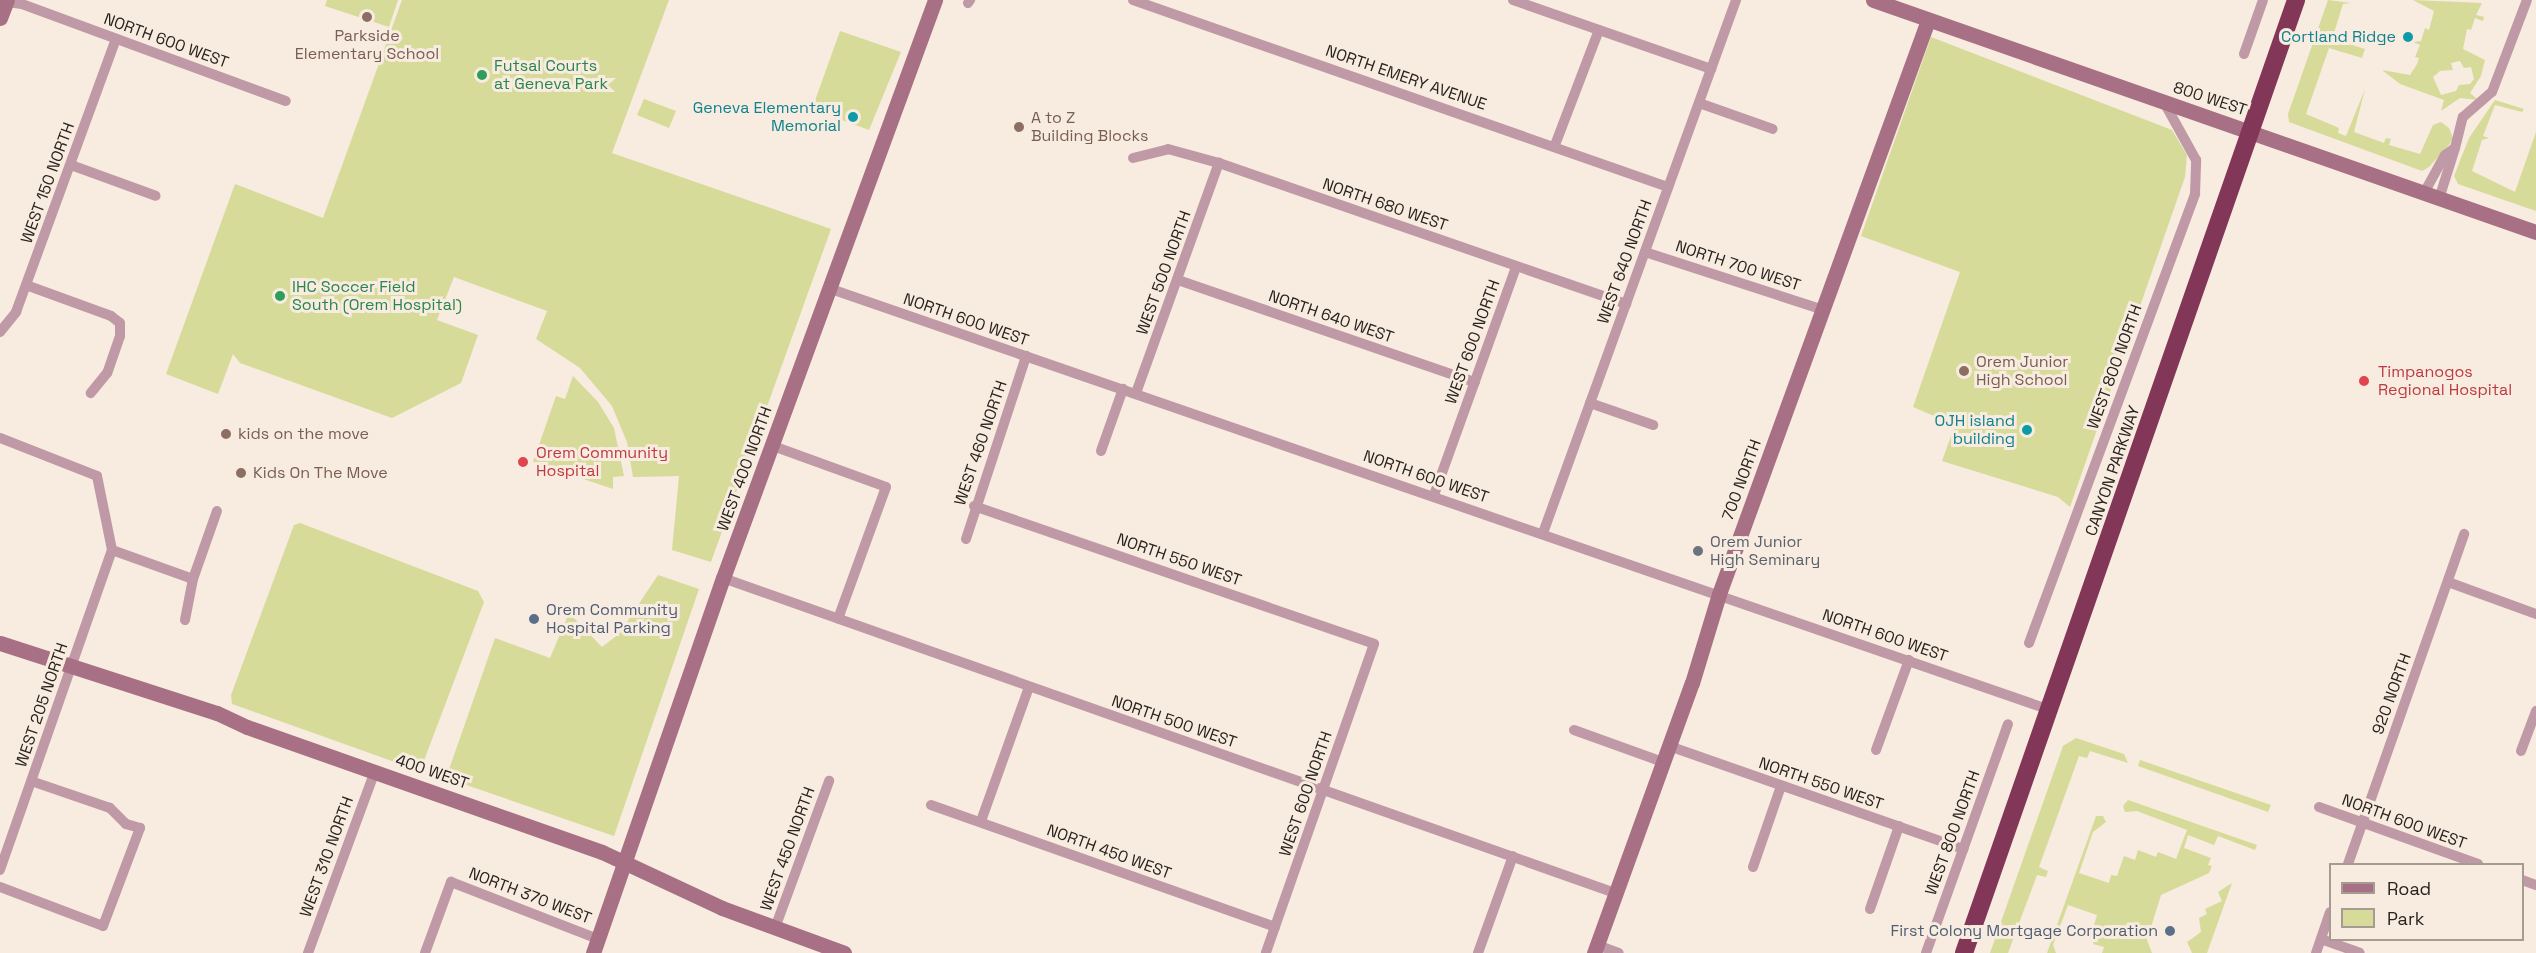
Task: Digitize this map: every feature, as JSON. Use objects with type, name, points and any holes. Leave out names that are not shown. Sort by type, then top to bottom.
[{"type":"highway","name":"CANYON PARKWAY","points":[[1964,953],[2050,710],[2248,131],[2296,0]]},
{"type":"main road","name":"WEST 400 NORTH","points":[[596,946],[622,865],[723,578],[831,289],[935,0]]},
{"type":"main road","name":"800 WEST","points":[[1873,0],[2536,232]]},
{"type":"main road","points":[[0,18],[4,1]]},
{"type":"main road","name":"700 NORTH","points":[[1595,949],[1669,746],[1719,594],[1928,20]]},
{"type":"main road","name":"400 WEST","points":[[0,643],[217,713],[247,727],[602,852],[622,865],[775,928],[844,953]]},
{"type":"street","name":"NORTH EMERY AVENUE","points":[[1134,0],[1668,186]]},
{"type":"street","points":[[1513,0],[1712,69]]},
{"type":"street","name":"WEST 640 NORTH","points":[[1543,534],[1736,0]]},
{"type":"street","points":[[2244,54],[2263,0]]},
{"type":"street","points":[[2439,198],[2463,117],[2478,108],[2497,82],[2527,0]]},
{"type":"street","name":"NORTH 600 WEST","points":[[4,1],[22,4],[286,101]]},
{"type":"street","points":[[1555,145],[1599,30]]},
{"type":"street","name":"WEST 150 NORTH","points":[[0,332],[16,312],[116,39]]},
{"type":"street","points":[[1699,103],[1773,129]]},
{"type":"street","name":"WEST 800 NORTH","points":[[2029,643],[2195,194],[2196,160],[2165,104]]},
{"type":"street","points":[[2424,193],[2445,155],[2455,148]]},
{"type":"street","name":"NORTH 680 WEST","points":[[1133,158],[1167,149],[1219,163],[1626,304]]},
{"type":"street","name":"WEST 500 NORTH","points":[[1136,393],[1219,163]]},
{"type":"street","points":[[71,165],[156,196]]},
{"type":"street","name":"NORTH 700 WEST","points":[[1645,252],[1823,310]]},
{"type":"street","name":"WEST 600 NORTH","points":[[1434,495],[1516,267]]},
{"type":"street","name":"NORTH 640 WEST","points":[[1178,280],[1475,382]]},
{"type":"street","points":[[26,285],[111,316],[120,323],[120,336],[108,373],[91,393]]},
{"type":"street","name":"NORTH 600 WEST","points":[[831,289],[1434,495],[2050,710]]},
{"type":"street","name":"WEST 460 NORTH","points":[[966,539],[974,506],[1026,356]]},
{"type":"street","points":[[1101,451],[1123,388]]},
{"type":"street","points":[[1590,403],[1653,425]]},
{"type":"street","points":[[0,438],[97,476],[112,550],[193,579]]},
{"type":"street","points":[[773,446],[886,487],[838,619]]},
{"type":"street","name":"NORTH 550 WEST","points":[[974,506],[1374,644]]},
{"type":"street","points":[[184,620],[193,579],[218,511]]},
{"type":"street","name":"920 NORTH","points":[[2348,863],[2464,534]]},
{"type":"street","name":"WEST 205 NORTH","points":[[0,870],[112,550]]},
{"type":"street","name":"NORTH 500 WEST","points":[[723,578],[1616,893]]},
{"type":"street","points":[[2448,582],[2536,614]]},
{"type":"street","name":"WEST 600 NORTH","points":[[1266,953],[1374,644]]},
{"type":"street","points":[[1876,750],[1909,660]]},
{"type":"street","points":[[981,821],[1029,687]]},
{"type":"street","points":[[2521,751],[2536,711]]},
{"type":"street","name":"WEST 800 NORTH","points":[[1926,953],[2008,724]]},
{"type":"street","points":[[1574,730],[1663,762]]},
{"type":"street","name":"NORTH 550 WEST","points":[[1669,746],[1963,849]]},
{"type":"street","name":"WEST 310 NORTH","points":[[308,953],[375,771]]},
{"type":"street","points":[[0,887],[103,926],[140,828],[126,824],[110,808],[32,781]]},
{"type":"street","name":"WEST 450 NORTH","points":[[775,928],[829,781]]},
{"type":"street","points":[[1753,867],[1781,786]]},
{"type":"street","name":"NORTH 450 WEST","points":[[931,805],[1275,927]]},
{"type":"street","name":"NORTH 600 WEST","points":[[2319,807],[2475,863]]},
{"type":"street","points":[[1870,909],[1899,826]]},
{"type":"street","points":[[1478,953],[1513,856]]},
{"type":"street","name":"NORTH 370 WEST","points":[[425,953],[451,882],[596,946]]},
{"type":"street","points":[[2316,953],[2329,917]]},
{"type":"street","points":[[2321,939],[2360,953]]},
{"type":"street","points":[[1595,949],[1619,953]]},
{"type":"green space","points":[[327,0],[398,0],[389,27],[325,6]]},
{"type":"green space","points":[[402,0],[669,0],[612,153],[831,229],[711,562],[672,550],[679,476],[633,477],[627,442],[612,406],[580,368],[536,339],[547,311],[454,277],[437,320],[478,335],[461,383],[392,418],[240,363],[233,354],[218,394],[166,374],[235,184],[323,218]]},
{"type":"green space","points":[[2328,0],[2351,3],[2343,4],[2333,36],[2336,40],[2365,49],[2362,58],[2329,48],[2306,114],[2339,128],[2338,133],[2346,136],[2365,89],[2354,132],[2384,143],[2386,138],[2391,139],[2389,145],[2420,154],[2433,125],[2441,122],[2449,128],[2453,138],[2429,167],[2422,171],[2289,122],[2288,114]]},
{"type":"green space","points":[[2413,0],[2482,3],[2476,15],[2484,17],[2483,21],[2475,18],[2471,30],[2467,29],[2463,49],[2485,60],[2481,76],[2470,93],[2478,100],[2460,98],[2441,111],[2444,100],[2400,84],[2382,70],[2410,75],[2419,58],[2415,57],[2420,45],[2413,42],[2421,41],[2425,28],[2429,30],[2434,11]],"holes":[[[2460,61],[2464,68],[2471,67],[2474,79],[2470,84],[2459,85],[2456,91],[2441,95],[2433,77],[2440,71],[2453,70],[2451,63]]]},
{"type":"green space","points":[[840,31],[901,52],[869,130],[812,109]]},
{"type":"green space","points":[[1931,37],[2172,130],[2187,155],[2185,177],[2070,507],[2058,497],[1942,461],[1955,425],[1913,407],[1960,272],[1861,236]]},
{"type":"green space","points":[[644,99],[676,111],[669,128],[637,115]]},
{"type":"green space","points":[[2495,100],[2524,109],[2522,112],[2495,105],[2483,136],[2489,138],[2482,140],[2472,171],[2515,192],[2536,132],[2536,211],[2458,184],[2454,176],[2469,138]]},
{"type":"green space","points":[[573,376],[598,402],[614,428],[624,476],[613,477],[613,489],[533,462],[556,396],[565,399]]},
{"type":"green space","points":[[300,523],[478,591],[484,602],[420,771],[232,704],[231,695],[294,525]]},
{"type":"green space","points":[[658,575],[699,589],[614,836],[446,778],[495,638],[550,658],[569,613],[602,647],[619,634]]},
{"type":"green space","points":[[2076,738],[2124,754],[2128,763],[2090,751],[2087,758],[2079,756],[2039,867],[2048,871],[2046,877],[2037,875],[2008,953],[1990,953],[2063,746]]},
{"type":"green space","points":[[2140,760],[2271,805],[2268,812],[2138,766]]},
{"type":"green space","points":[[2128,800],[2257,845],[2255,850],[2218,836],[2214,845],[2188,835],[2184,848],[2211,858],[2208,865],[2212,866],[2209,873],[2161,895],[2147,940],[2152,953],[2102,953],[2104,947],[2093,944],[2099,928],[2094,925],[2097,915],[2068,905],[2053,945],[2056,953],[2047,953],[2096,816],[2103,816],[2106,822],[2093,832],[2079,873],[2109,883],[2111,875],[2117,876],[2124,856],[2135,860],[2138,850],[2156,857],[2158,852],[2176,859],[2187,830],[2137,811],[2125,812],[2123,806]]},
{"type":"green space","points":[[2232,883],[2207,953],[2192,953],[2187,942],[2201,932],[2199,918],[2207,914],[2205,909],[2222,901],[2218,892]]},
{"type":"place","name":"Parkside Elementary School","points":[[367,17]]},
{"type":"place","name":"Cortland Ridge","points":[[2408,37]]},
{"type":"place","name":"Futsal Courts at Geneva Park","points":[[482,75]]},
{"type":"place","name":"Geneva Elementary Memorial","points":[[853,117]]},
{"type":"place","name":"A to Z Building Blocks","points":[[1019,127]]},
{"type":"place","name":"IHC Soccer Field South (Orem Hospital)","points":[[280,296]]},
{"type":"place","name":"Orem Junior High School","points":[[1964,371]]},
{"type":"place","name":"Timpanogos Regional Hospital","points":[[2364,381]]},
{"type":"place","name":"OJH island building","points":[[2027,430]]},
{"type":"place","name":"kids on the move","points":[[226,434]]},
{"type":"place","name":"Orem Community Hospital","points":[[523,462]]},
{"type":"place","name":"Kids On The Move","points":[[241,473]]},
{"type":"place","name":"Orem Junior High Seminary","points":[[1698,551]]},
{"type":"place","name":"Orem Community Hospital Parking","points":[[534,619]]},
{"type":"place","name":"First Colony Mortgage Corporation","points":[[2170,931]]}]
